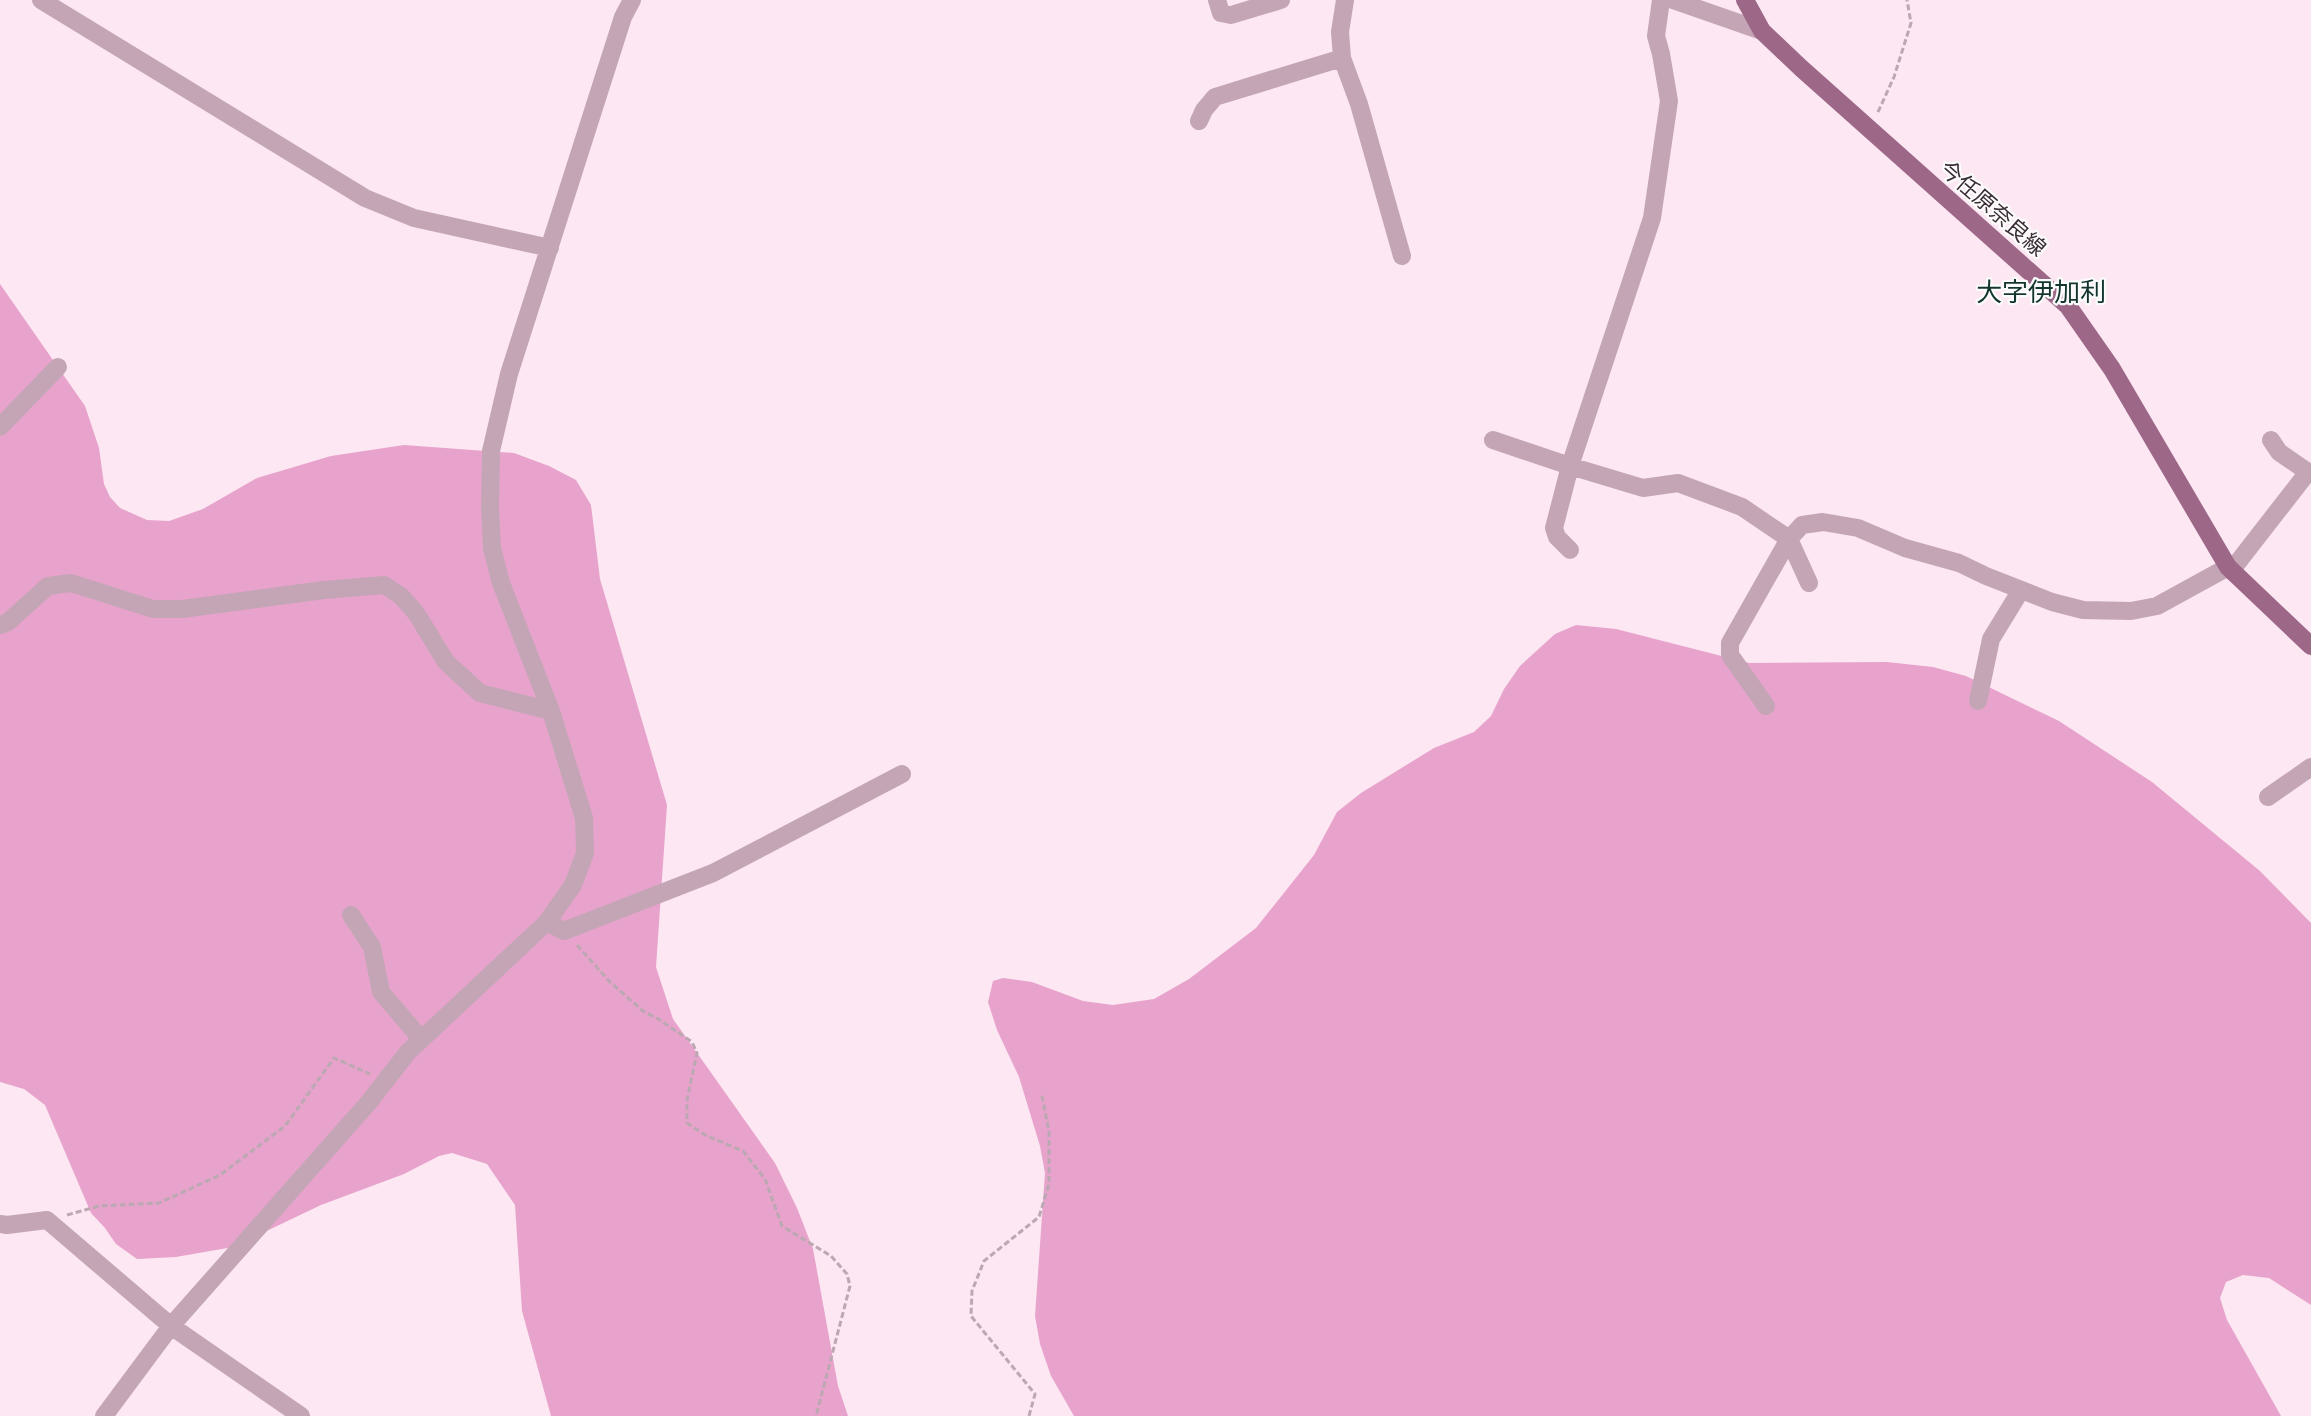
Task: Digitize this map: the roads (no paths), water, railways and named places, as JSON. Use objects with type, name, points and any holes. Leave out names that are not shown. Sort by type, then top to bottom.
[{"type":"main road","name":"今任原奈良線","points":[[1745,0],[1762,31],[1869,131],[2068,306],[2112,369],[2229,569],[2311,646]]},
{"type":"street","points":[[41,0],[365,198],[414,218],[550,248]]},
{"type":"street","points":[[104,1416],[171,1326],[369,1102],[408,1052],[547,922],[573,885],[585,853],[584,818],[551,711],[501,584],[492,548],[491,451],[509,375],[623,17],[632,0]]},
{"type":"street","points":[[1217,0],[1221,13],[1231,15],[1281,0]]},
{"type":"street","points":[[1345,0],[1340,32],[1342,58],[1359,104],[1402,256]]},
{"type":"street","points":[[1570,550],[1557,537],[1554,528],[1570,466],[1652,218],[1669,101],[1656,36],[1661,0]]},
{"type":"street","points":[[1673,0],[1762,31]]},
{"type":"street","points":[[1199,121],[1204,110],[1215,97],[1342,58]]},
{"type":"street","points":[[0,427],[58,367]]},
{"type":"street","points":[[1494,440],[1643,488],[1678,483],[1742,507],[1790,539],[1809,583]]},
{"type":"street","points":[[1766,706],[1730,656],[1730,644],[1790,539],[1802,525],[1823,522],[1858,528],[1905,548],[1959,563],[2052,603],[2084,610],[2132,611],[2157,606],[2229,569],[2310,473],[2279,453],[2271,440]]},
{"type":"street","points":[[0,625],[8,622],[48,586],[71,583],[153,609],[182,609],[324,590],[384,585],[401,596],[416,613],[446,662],[480,693],[551,711]]},
{"type":"street","points":[[1978,701],[1990,639],[2021,590]]},
{"type":"street","points":[[2268,797],[2311,767]]},
{"type":"street","points":[[547,922],[564,931],[713,873],[902,774]]},
{"type":"street","points":[[351,915],[372,947],[381,992],[421,1039]]},
{"type":"street","points":[[0,1224],[47,1220],[171,1326],[301,1416]]},
{"type":"district","name":"大字伊加利","points":[[2041,292]]}]
